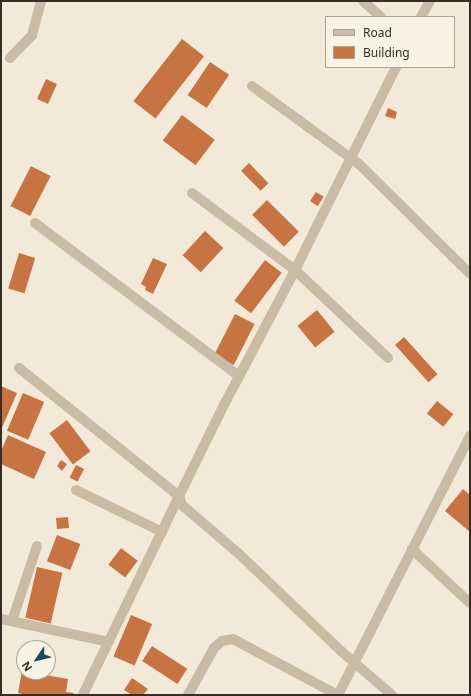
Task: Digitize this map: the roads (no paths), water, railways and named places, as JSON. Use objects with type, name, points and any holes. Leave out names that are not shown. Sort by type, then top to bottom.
[{"type":"street","points":[[10,58],[32,35],[41,1]]},
{"type":"street","points":[[364,1],[380,16]]},
{"type":"street","points":[[422,16],[430,1]]},
{"type":"street","points":[[83,695],[178,496],[295,270],[395,68]]},
{"type":"street","points":[[252,86],[359,164],[470,274]]},
{"type":"street","points":[[192,192],[295,270],[388,358]]},
{"type":"street","points":[[35,223],[239,376]]},
{"type":"street","points":[[19,368],[178,496],[182,505],[228,544],[392,695]]},
{"type":"street","points":[[188,695],[214,648],[222,641],[233,639],[338,695],[470,438]]},
{"type":"street","points":[[76,490],[162,532]]},
{"type":"street","points":[[12,621],[37,546]]},
{"type":"street","points":[[412,549],[470,603]]},
{"type":"street","points":[[1,619],[109,642]]}]
